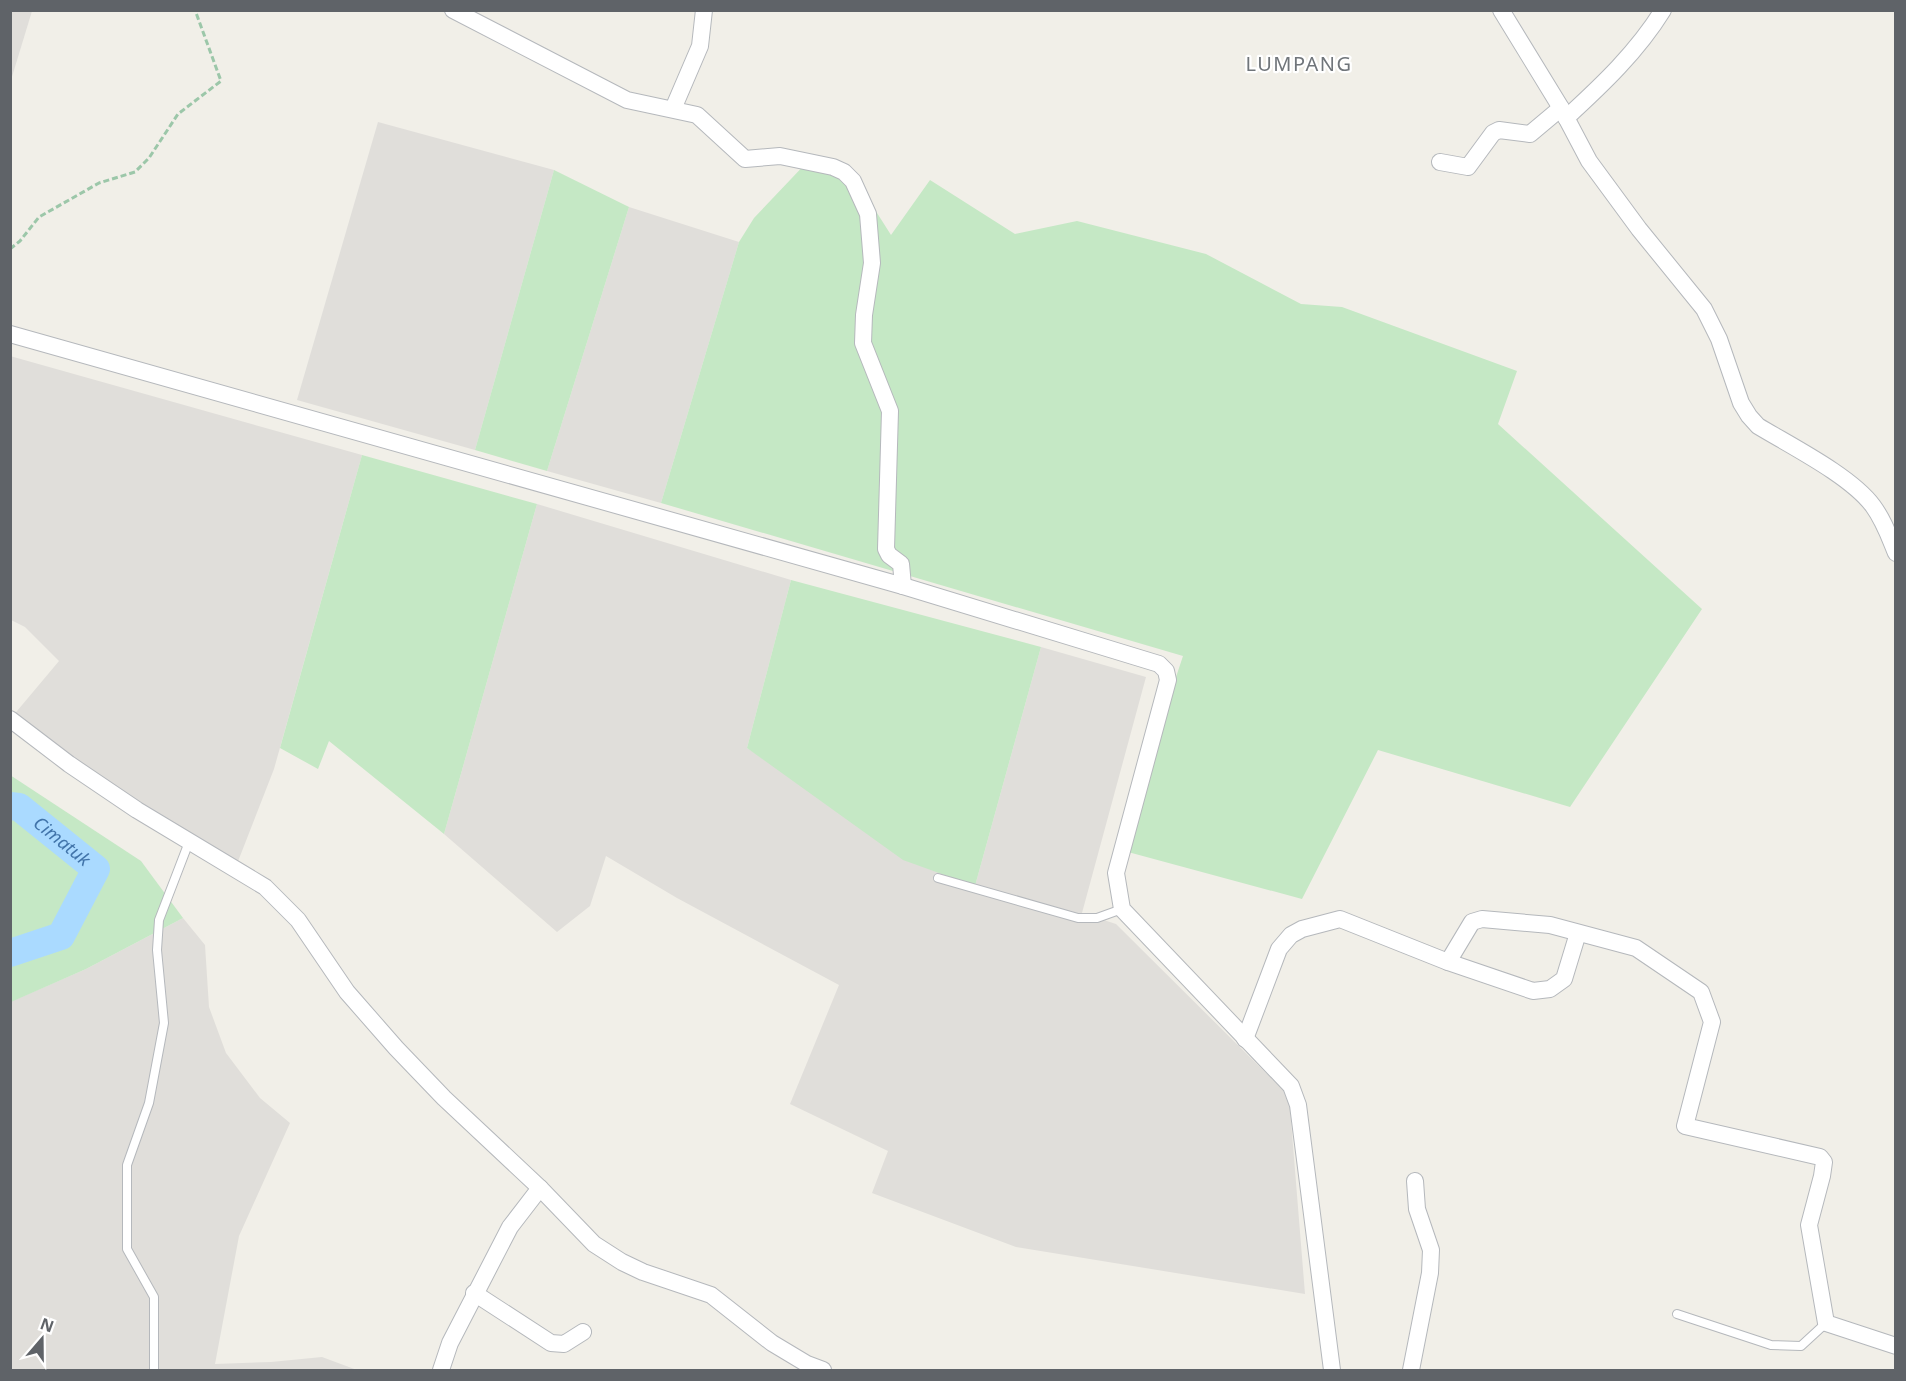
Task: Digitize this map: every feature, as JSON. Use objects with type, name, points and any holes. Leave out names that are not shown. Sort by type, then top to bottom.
[{"type":"street","points":[[453,10],[627,100],[697,115],[745,159],[780,156],[833,167],[844,172],[853,181],[868,214],[872,263],[864,315],[863,343],[890,411],[886,549],[889,555],[901,564],[903,586]]},
{"type":"street","points":[[673,109],[700,46],[704,10]]},
{"type":"street","points":[[1501,10],[1564,113],[1589,161],[1639,229],[1704,309],[1719,339],[1741,403],[1749,416],[1758,426],[1854,486],[1873,505],[1886,526],[1896,553]]},
{"type":"street","points":[[1440,162],[1468,167],[1493,133],[1499,130],[1530,134],[1564,113],[1610,77],[1649,33],[1663,10]]},
{"type":"street","points":[[10,334],[903,586],[1159,664],[1166,671],[1168,680],[1116,873],[1122,909],[1291,1086],[1298,1105],[1332,1371]]},
{"type":"street","points":[[10,719],[78,771],[136,810],[265,887],[298,920],[347,992],[396,1048],[444,1098],[540,1188],[594,1244],[643,1272],[711,1295],[772,1343],[823,1371]]},
{"type":"street","points":[[1245,1039],[1279,949],[1291,935],[1302,929],[1341,919],[1448,962],[1533,991],[1550,989],[1564,978],[1578,933]]},
{"type":"street","points":[[1448,962],[1472,922],[1482,919],[1550,925],[1636,948],[1701,992],[1712,1022],[1685,1126],[1820,1157],[1824,1162],[1822,1176],[1809,1225],[1826,1323],[1896,1346]]},
{"type":"street","points":[[1411,1371],[1430,1273],[1431,1251],[1417,1209],[1414,1180]]},
{"type":"street","points":[[441,1371],[450,1343],[474,1293],[510,1227],[540,1188]]},
{"type":"street","points":[[474,1293],[551,1343],[564,1344],[584,1332]]},
{"type":"lane","points":[[154,1371],[154,1297],[127,1249],[127,1165],[149,1103],[164,1023],[157,950],[159,920],[189,842]]},
{"type":"lane","points":[[938,878],[1078,918],[1097,918],[1122,909]]},
{"type":"lane","points":[[1677,1314],[1772,1345],[1801,1346],[1826,1323]]},
{"type":"path","points":[[10,249],[20,241],[39,217],[99,183],[135,172],[149,158],[178,114],[221,81],[195,10]]},
{"type":"shaded area","points":[[10,11],[32,11],[11,80]]},
{"type":"shaded area","points":[[378,122],[554,170],[475,450],[297,400]]},
{"type":"shaded area","points":[[629,207],[739,242],[661,503],[547,471]]},
{"type":"shaded area","points":[[10,356],[362,455],[274,769],[235,869],[12,717],[59,661],[25,627],[11,620]]},
{"type":"shaded area","points":[[537,504],[791,580],[747,748],[975,886],[1041,647],[1146,677],[1082,913],[1116,924],[1289,1096],[1305,1294],[1016,1247],[872,1193],[888,1151],[790,1104],[839,985],[677,898],[606,856],[590,906],[557,932],[444,834]]},
{"type":"shaded area","points":[[183,918],[205,945],[209,1007],[226,1053],[260,1098],[290,1123],[239,1236],[215,1364],[322,1357],[357,1370],[11,1370],[10,1002],[86,969]]},
{"type":"green space","points":[[810,159],[865,194],[891,235],[930,180],[1015,234],[1077,221],[1206,254],[1301,304],[1342,307],[1517,371],[1498,424],[1702,609],[1570,807],[1378,750],[1302,899],[1128,852],[1183,656],[661,503],[739,242],[754,218]]},
{"type":"green space","points":[[554,170],[629,207],[547,471],[475,450]]},
{"type":"green space","points":[[362,455],[537,504],[444,834],[329,741],[318,769],[280,748]]},
{"type":"green space","points":[[791,580],[1041,647],[975,886],[903,860],[747,748]]},
{"type":"green space","points":[[10,775],[141,861],[183,918],[86,969],[11,1002]]},
{"type":"waterway","name":"Cimatuk","points":[[10,806],[19,807],[96,869],[61,936],[10,953]]},
{"type":"district","name":"LUMPANG","points":[[1299,64]]}]
